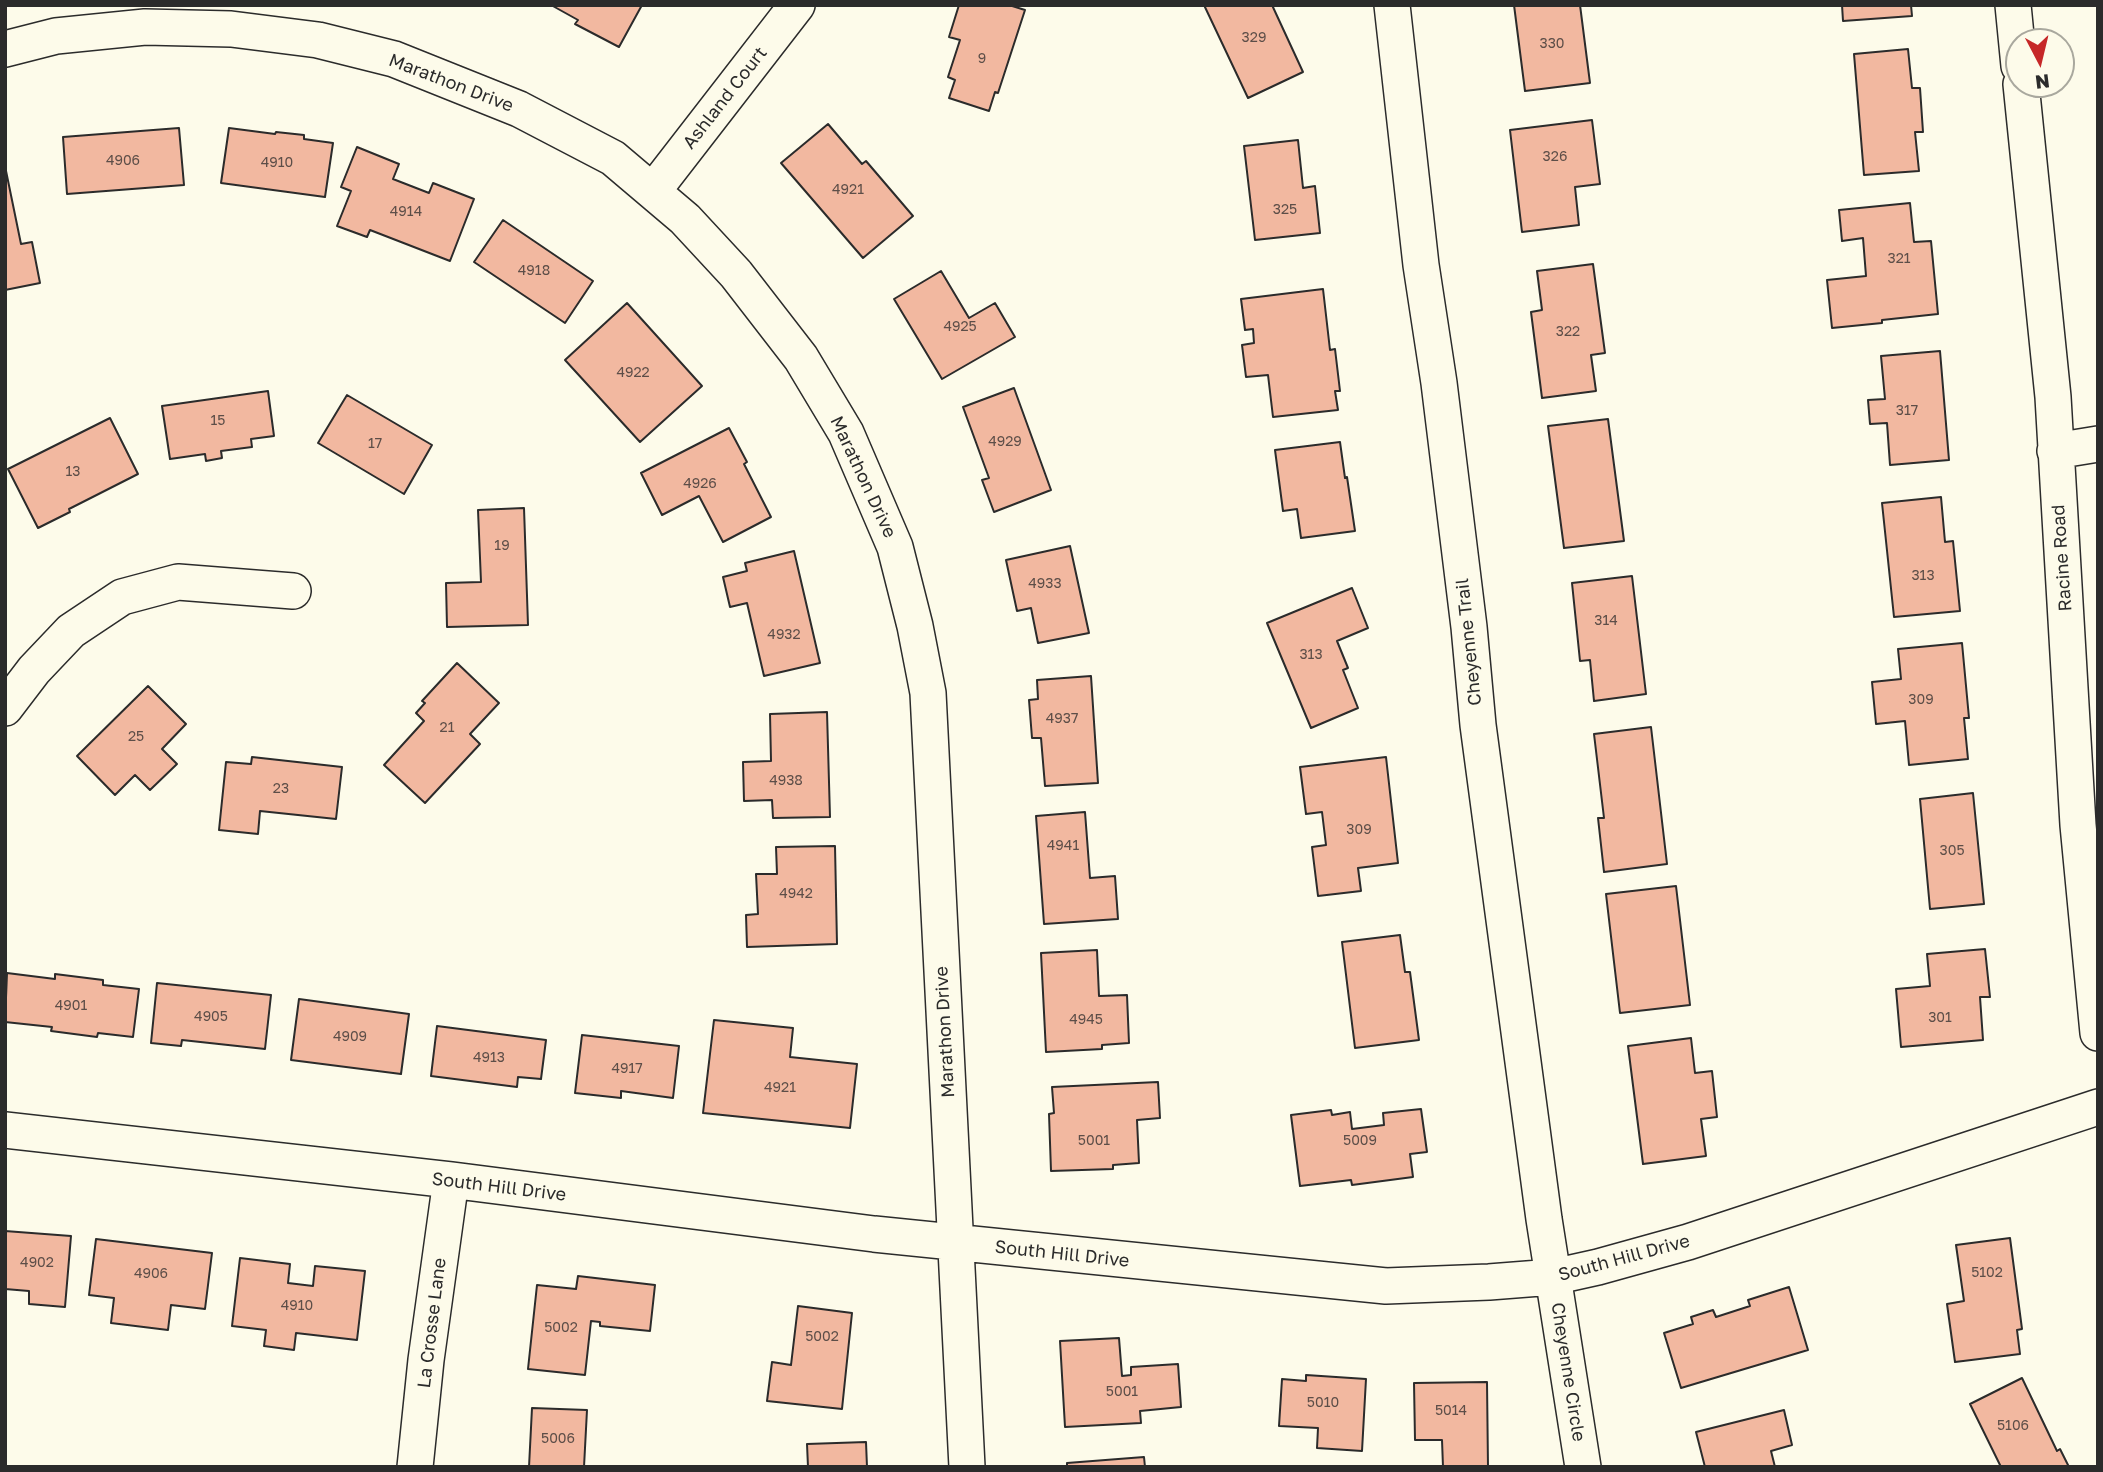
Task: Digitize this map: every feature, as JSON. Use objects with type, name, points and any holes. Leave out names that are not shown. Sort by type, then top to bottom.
[{"type":"street","name":"Ashland Court","points":[[653,191],[797,5]]},
{"type":"street","name":"Cheyenne Trail","points":[[1392,5],[1421,265],[1439,383],[1467,614],[1478,725],[1553,1277]]},
{"type":"street","points":[[2013,5],[2015,28]]},
{"type":"street","name":"Marathon Drive","points":[[5,49],[56,36],[145,27],[231,29],[318,40],[394,59],[519,109],[612,158],[685,219],[736,274],[801,358],[846,433],[895,547],[928,693],[967,1467]]},
{"type":"street","name":"Racine Road","points":[[2022,98],[2053,397],[2078,825],[2098,1033]]},
{"type":"street","points":[[2055,451],[2098,444]]},
{"type":"street","points":[[5,708],[34,670],[71,631],[122,597],[178,582],[293,591]]},
{"type":"street","name":"South Hill Drive","points":[[5,1130],[451,1180],[874,1234],[1386,1286],[1553,1277],[1598,1267],[1688,1242],[2098,1107]]},
{"type":"street","name":"La Crosse Lane","points":[[415,1467],[426,1360],[451,1180]]},
{"type":"street","name":"Cheyenne Circle","points":[[1553,1277],[1583,1467]]},
{"type":"building","points":[[551,5],[642,5],[619,47],[575,24],[578,20]]},
{"type":"building","points":[[959,5],[1009,5],[1025,10],[998,93],[995,92],[989,111],[949,98],[955,80],[948,77],[960,40],[949,37]]},
{"type":"building","points":[[1204,5],[1272,5],[1303,72],[1248,98]]},
{"type":"building","points":[[1514,5],[1580,5],[1590,83],[1525,91]]},
{"type":"building","points":[[1842,5],[1911,5],[1912,16],[1843,21]]},
{"type":"building","points":[[1908,49],[1912,88],[1920,88],[1923,132],[1915,132],[1919,171],[1864,175],[1854,54]]},
{"type":"building","points":[[1592,120],[1600,184],[1575,187],[1579,225],[1522,232],[1510,130]]},
{"type":"building","points":[[828,124],[862,164],[866,161],[913,216],[863,258],[781,163]]},
{"type":"building","points":[[179,128],[184,185],[67,194],[63,137]]},
{"type":"building","points":[[229,128],[304,135],[304,139],[333,143],[325,197],[221,183]]},
{"type":"building","points":[[1298,140],[1303,188],[1315,186],[1320,233],[1255,240],[1244,146]]},
{"type":"building","points":[[357,147],[399,164],[393,179],[429,193],[433,183],[474,199],[450,261],[370,230],[367,237],[337,226],[351,191],[341,187]]},
{"type":"building","points":[[5,166],[21,244],[32,242],[40,283],[5,290]]},
{"type":"building","points":[[1910,203],[1914,242],[1931,241],[1938,314],[1832,328],[1827,280],[1866,276],[1863,238],[1842,241],[1839,210]]},
{"type":"building","points":[[503,220],[593,281],[565,323],[474,262]]},
{"type":"building","points":[[1593,264],[1605,353],[1591,355],[1596,391],[1542,398],[1531,312],[1542,310],[1537,271]]},
{"type":"building","points":[[941,271],[969,318],[995,303],[1015,337],[942,379],[894,299]]},
{"type":"building","points":[[1323,289],[1330,350],[1335,349],[1340,391],[1335,391],[1338,410],[1273,417],[1268,375],[1246,377],[1242,345],[1254,343],[1253,329],[1245,330],[1241,299]]},
{"type":"building","points":[[627,303],[702,386],[640,442],[565,360]]},
{"type":"building","points":[[1940,351],[1949,460],[1890,465],[1887,423],[1870,424],[1868,400],[1885,399],[1881,356]]},
{"type":"building","points":[[1014,388],[1051,490],[994,512],[982,480],[989,478],[963,407]]},
{"type":"building","points":[[268,391],[274,436],[251,439],[252,447],[221,451],[222,458],[206,461],[205,454],[170,459],[162,406]]},
{"type":"building","points":[[347,395],[432,445],[404,494],[318,443]]},
{"type":"building","points":[[110,418],[138,474],[38,528],[8,469]]},
{"type":"building","points":[[1608,419],[1624,541],[1564,548],[1548,426]]},
{"type":"building","points":[[729,428],[771,517],[723,542],[699,496],[662,515],[641,473]]},
{"type":"building","points":[[1340,442],[1355,531],[1301,538],[1297,509],[1283,511],[1275,450]]},
{"type":"building","points":[[1941,497],[1945,542],[1953,541],[1960,611],[1894,617],[1882,503]]},
{"type":"building","points":[[524,508],[528,625],[447,627],[446,583],[481,582],[478,510]]},
{"type":"building","points":[[1070,546],[1089,633],[1038,643],[1031,608],[1017,611],[1006,560]]},
{"type":"building","points":[[794,551],[820,663],[764,676],[747,603],[730,607],[723,577],[747,571],[745,563]]},
{"type":"building","points":[[1632,576],[1646,694],[1594,701],[1590,660],[1580,661],[1572,583]]},
{"type":"building","points":[[1352,588],[1368,628],[1337,641],[1348,668],[1343,670],[1358,708],[1311,728],[1267,623]]},
{"type":"building","points":[[1962,643],[1969,718],[1964,718],[1968,759],[1909,765],[1905,721],[1876,724],[1872,682],[1901,679],[1898,649]]},
{"type":"building","points":[[457,663],[499,703],[470,734],[480,744],[425,803],[384,765],[424,721],[416,713],[425,703],[422,701]]},
{"type":"building","points":[[1091,676],[1098,783],[1045,786],[1041,738],[1032,738],[1029,700],[1038,699],[1037,680]]},
{"type":"building","points":[[148,686],[186,724],[162,749],[177,764],[150,790],[135,775],[115,795],[77,756]]},
{"type":"building","points":[[827,712],[830,817],[773,818],[772,800],[744,801],[743,762],[771,761],[770,714]]},
{"type":"building","points":[[1651,727],[1667,864],[1604,872],[1598,818],[1604,818],[1594,734]]},
{"type":"building","points":[[252,757],[342,767],[336,819],[260,811],[258,834],[219,830],[226,762],[251,764]]},
{"type":"building","points":[[1386,757],[1398,863],[1358,868],[1361,891],[1318,896],[1312,847],[1326,845],[1322,812],[1306,814],[1300,767]]},
{"type":"building","points":[[1973,793],[1984,904],[1930,909],[1920,799]]},
{"type":"building","points":[[1085,812],[1090,878],[1115,876],[1118,919],[1044,924],[1036,816]]},
{"type":"building","points":[[835,846],[837,944],[747,947],[746,915],[758,914],[756,874],[777,874],[776,847]]},
{"type":"building","points":[[1676,886],[1690,1005],[1620,1013],[1606,894]]},
{"type":"building","points":[[1400,935],[1405,972],[1410,972],[1419,1040],[1355,1048],[1342,942]]},
{"type":"building","points":[[1985,949],[1990,997],[1980,997],[1983,1040],[1901,1047],[1896,989],[1930,986],[1927,954]]},
{"type":"building","points":[[1097,950],[1099,996],[1127,995],[1129,1043],[1102,1045],[1102,1049],[1046,1052],[1041,953]]},
{"type":"building","points":[[7,973],[55,979],[55,974],[103,980],[103,985],[139,989],[133,1037],[98,1033],[97,1037],[51,1031],[52,1027],[5,1022]]},
{"type":"building","points":[[157,983],[271,995],[265,1049],[182,1040],[181,1046],[151,1043]]},
{"type":"building","points":[[299,999],[409,1014],[401,1074],[291,1060]]},
{"type":"building","points":[[714,1020],[793,1028],[790,1057],[857,1064],[850,1128],[703,1113]]},
{"type":"building","points":[[437,1026],[546,1040],[541,1079],[518,1077],[517,1087],[431,1076]]},
{"type":"building","points":[[582,1035],[679,1046],[673,1098],[621,1091],[621,1098],[575,1093]]},
{"type":"building","points":[[1691,1038],[1695,1073],[1712,1071],[1717,1117],[1701,1119],[1706,1156],[1643,1164],[1628,1046]]},
{"type":"building","points":[[1158,1082],[1160,1118],[1137,1120],[1139,1163],[1113,1165],[1113,1169],[1051,1171],[1049,1114],[1054,1113],[1052,1087]]},
{"type":"building","points":[[1421,1109],[1427,1152],[1410,1154],[1413,1177],[1352,1185],[1351,1180],[1300,1186],[1291,1115],[1331,1110],[1332,1115],[1350,1112],[1352,1129],[1384,1125],[1383,1113]]},
{"type":"building","points":[[5,1231],[71,1236],[65,1307],[29,1304],[29,1291],[5,1289]]},
{"type":"building","points":[[2010,1238],[2022,1329],[2017,1330],[2020,1354],[1955,1362],[1947,1304],[1964,1301],[1956,1245]]},
{"type":"building","points":[[96,1239],[212,1253],[205,1309],[171,1305],[168,1330],[111,1323],[114,1298],[89,1295]]},
{"type":"building","points":[[240,1258],[290,1264],[288,1283],[313,1286],[315,1266],[365,1271],[357,1340],[296,1333],[294,1350],[264,1346],[266,1330],[232,1326]]},
{"type":"building","points":[[578,1276],[655,1285],[650,1331],[600,1326],[600,1322],[591,1321],[585,1375],[528,1369],[537,1285],[576,1289]]},
{"type":"building","points":[[1789,1287],[1808,1350],[1681,1388],[1664,1333],[1693,1324],[1691,1317],[1713,1310],[1716,1317],[1750,1306],[1748,1300]]},
{"type":"building","points":[[798,1306],[852,1313],[842,1409],[767,1401],[772,1362],[791,1365]]},
{"type":"building","points":[[1119,1338],[1122,1376],[1131,1375],[1131,1367],[1178,1364],[1181,1407],[1140,1411],[1141,1423],[1065,1427],[1060,1341]]},
{"type":"building","points":[[1306,1375],[1366,1379],[1362,1451],[1317,1448],[1318,1428],[1279,1426],[1282,1379],[1306,1381]]},
{"type":"building","points":[[2022,1378],[2057,1451],[2060,1449],[2069,1467],[2001,1467],[1970,1404]]},
{"type":"building","points":[[1487,1382],[1488,1467],[1443,1467],[1442,1440],[1415,1440],[1414,1383]]},
{"type":"building","points":[[532,1408],[587,1410],[584,1467],[529,1467]]},
{"type":"building","points":[[1784,1410],[1792,1445],[1771,1451],[1775,1467],[1705,1467],[1696,1432]]},
{"type":"building","points":[[866,1442],[867,1467],[808,1467],[807,1444]]},
{"type":"building","points":[[1144,1457],[1145,1467],[1067,1467],[1067,1463]]}]
